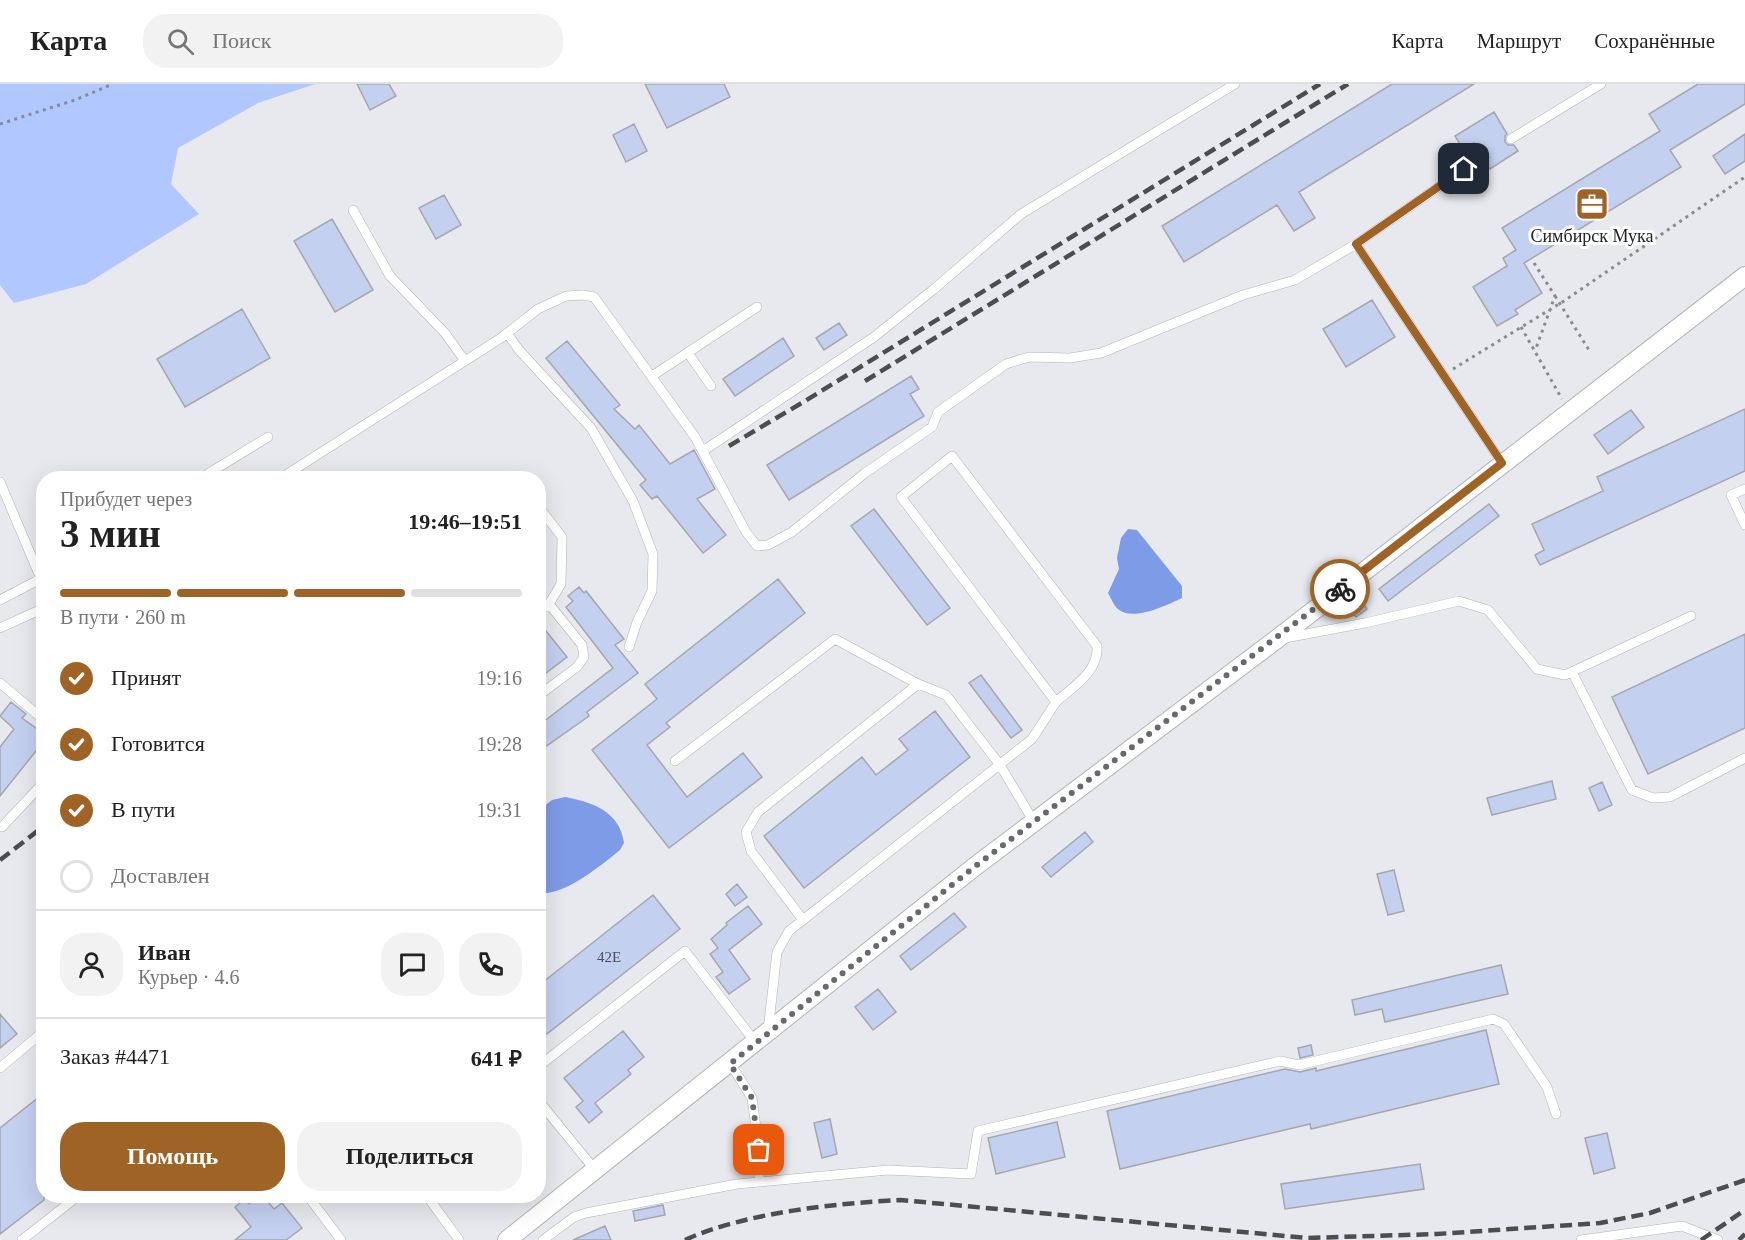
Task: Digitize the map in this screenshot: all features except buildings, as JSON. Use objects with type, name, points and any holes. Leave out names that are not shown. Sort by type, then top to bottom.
[{"type":"street","points":[[507,1240],[973,868],[1277,639],[1745,276]]},
{"type":"lane","points":[[703,451],[874,337],[1021,214],[1234,84]]},
{"type":"lane","points":[[1510,139],[1601,84]]},
{"type":"lane","points":[[292,471],[465,361],[538,309],[566,296],[583,295],[594,297],[652,376],[703,451],[746,532],[758,546],[768,545],[792,532],[865,473],[932,427],[938,412],[1006,364],[1029,357],[1070,358],[1101,353],[1243,294],[1295,280],[1356,244],[1482,157]]},
{"type":"lane","points":[[353,210],[390,276],[445,333],[465,361]]},
{"type":"lane","points":[[1356,244],[1502,463]]},
{"type":"lane","points":[[652,376],[757,307]]},
{"type":"lane","points":[[507,333],[519,350],[591,428],[633,501],[653,554],[652,591],[637,622],[629,647]]},
{"type":"lane","points":[[688,352],[711,386]]},
{"type":"lane","points":[[212,471],[268,437]]},
{"type":"lane","points":[[762,1038],[777,952],[789,931],[1032,739],[1056,702],[1091,670],[1098,657],[1097,646],[952,456],[901,497],[1056,702]]},
{"type":"lane","points":[[0,482],[36,564]]},
{"type":"lane","points":[[1745,489],[1731,495],[1745,525]]},
{"type":"lane","points":[[546,516],[562,537],[561,584],[546,606]]},
{"type":"lane","points":[[0,600],[36,581]]},
{"type":"lane","points":[[1277,639],[1365,623],[1459,601],[1488,610],[1537,669],[1565,675],[1691,616]]},
{"type":"lane","points":[[546,690],[577,667],[584,657],[582,645],[549,604]]},
{"type":"lane","points":[[0,628],[36,612]]},
{"type":"lane","points":[[675,761],[835,639],[918,684],[946,695],[1000,765],[1034,822]]},
{"type":"lane","points":[[1572,672],[1632,790],[1653,798],[1670,797],[1745,758]]},
{"type":"lane","points":[[0,683],[36,713]]},
{"type":"lane","points":[[803,920],[750,851],[746,832],[758,812],[918,684]]},
{"type":"lane","points":[[2,827],[36,791]]},
{"type":"lane","points":[[546,1061],[685,951],[762,1038]]},
{"type":"lane","points":[[543,1240],[574,1217],[586,1213],[732,1185],[888,1170],[971,1174],[978,1131],[1280,1061],[1299,1065],[1493,1019],[1503,1024],[1547,1087],[1556,1114]]},
{"type":"lane","points":[[0,1068],[36,1038]]},
{"type":"lane","points":[[730,1064],[752,1098],[759,1150],[759,1182]]},
{"type":"lane","points":[[546,1110],[595,1170]]},
{"type":"lane","points":[[22,1240],[69,1203]]},
{"type":"lane","points":[[313,1203],[341,1240]]},
{"type":"lane","points":[[432,1203],[459,1240]]},
{"type":"lane","points":[[1581,1240],[1682,1226],[1718,1240]]},
{"type":"path","points":[[0,124],[75,100],[112,84]]},
{"type":"path","points":[[1442,376],[1550,309],[1745,177]]},
{"type":"path","points":[[1534,263],[1589,350]]},
{"type":"path","points":[[1535,351],[1555,296]]},
{"type":"path","points":[[1521,327],[1569,412]]},
{"type":"shaded area","points":[[0,84],[315,84],[258,103],[178,148],[171,184],[199,214],[86,284],[14,303],[0,285]]},
{"type":"shaded area","points":[[1128,529],[1137,530],[1182,586],[1182,598],[1141,613],[1124,613],[1115,606],[1108,593],[1119,569],[1117,558],[1121,538]]},
{"type":"shaded area","points":[[565,797],[604,810],[617,823],[624,843],[620,850],[582,879],[560,890],[546,893],[546,805],[552,800]]},
{"type":"railway","points":[[729,446],[1320,84]]},
{"type":"railway","points":[[865,381],[1348,84]]},
{"type":"railway","points":[[0,860],[36,832]]},
{"type":"railway","points":[[685,1240],[762,1216],[820,1207],[901,1200],[1307,1238],[1437,1234],[1600,1223],[1650,1213],[1745,1180]]},
{"type":"railway","points":[[1701,1240],[1745,1210]]},
{"type":"railway","points":[[1739,1240],[1745,1234]]},
{"type":"way so far","points":[[759,1150],[752,1098],[730,1064],[973,868],[1340,589]]},
{"type":"place","name":"Симбирск Мука","points":[[1592,204]]},
{"type":"route","points":[[1340,589],[1502,463],[1356,244],[1464,169]]}]
